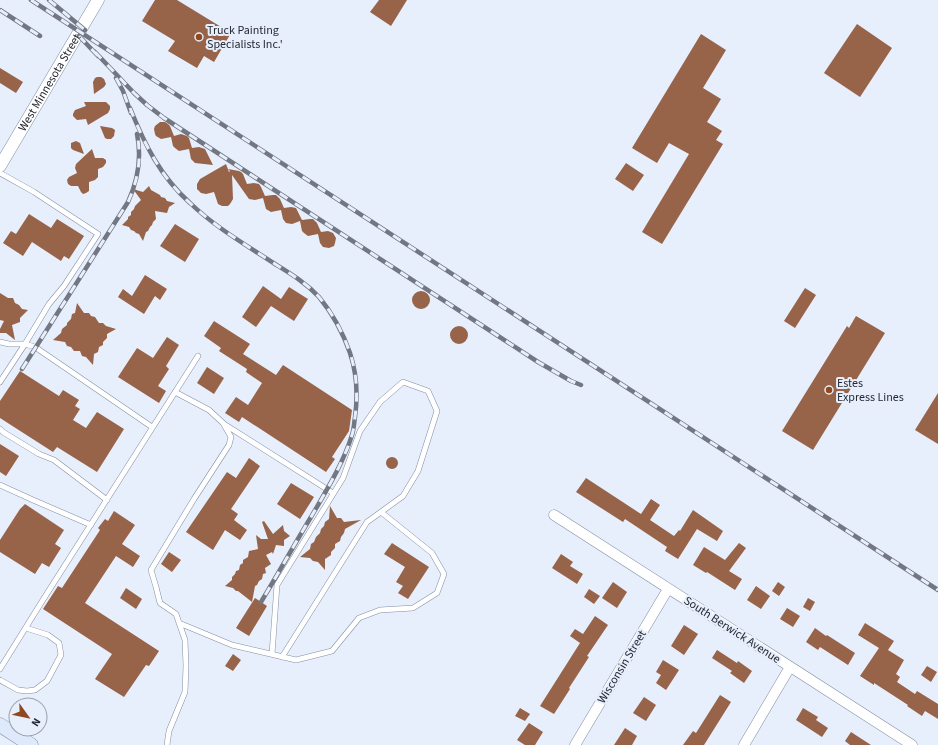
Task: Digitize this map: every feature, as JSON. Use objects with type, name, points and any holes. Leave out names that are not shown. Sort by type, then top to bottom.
[{"type":"main road","points":[[0,725],[31,745]]},
{"type":"street","name":"West Minnesota Street","points":[[0,166],[98,0]]},
{"type":"street","name":"South Berwick Avenue","points":[[554,515],[912,745]]},
{"type":"street","name":"Wisconsin Street","points":[[575,745],[668,589]]},
{"type":"street","points":[[744,745],[790,667]]},
{"type":"lane","points":[[0,173],[34,192],[98,234],[64,286],[49,304],[0,382]]},
{"type":"lane","points":[[0,342],[9,344],[25,344],[35,347],[152,427]]},
{"type":"lane","points":[[0,669],[198,356]]},
{"type":"lane","points":[[272,654],[277,585],[343,478],[360,431],[380,402],[403,382],[428,391],[436,411],[418,471],[403,496],[367,522],[282,657]]},
{"type":"lane","points":[[175,392],[209,410],[223,423],[333,493]]},
{"type":"lane","points":[[167,745],[173,718],[185,692],[186,640],[176,614],[160,604],[151,570],[229,445],[231,437],[223,423]]},
{"type":"lane","points":[[0,429],[39,454],[54,460],[106,500]]},
{"type":"lane","points":[[0,485],[91,525]]},
{"type":"lane","points":[[179,623],[232,645],[296,660],[332,651],[359,618],[380,610],[413,608],[437,593],[444,574],[432,553],[381,512]]},
{"type":"lane","points":[[0,680],[18,690],[35,690],[47,680],[62,655],[59,643],[48,635],[26,628]]},
{"type":"building","name":"Truck Painting Specialists Inc.'","points":[[155,0],[177,0],[231,33],[214,62],[204,56],[197,68],[168,51],[175,41],[142,21]]},
{"type":"building","points":[[379,0],[407,0],[391,26],[370,12]]},
{"type":"building","points":[[857,24],[892,48],[860,97],[824,73]]},
{"type":"building","points":[[701,34],[726,50],[703,88],[721,99],[707,122],[722,131],[716,140],[723,144],[662,244],[642,232],[689,154],[669,143],[657,163],[632,148]]},
{"type":"building","points":[[0,68],[23,82],[16,93],[0,83]]},
{"type":"building","points":[[97,77],[104,79],[106,84],[94,94],[93,82]]},
{"type":"building","points":[[84,102],[106,102],[110,106],[110,109],[108,113],[88,125],[86,119],[77,120],[73,116],[75,110],[86,106]]},
{"type":"building","points":[[160,122],[165,122],[170,126],[174,136],[181,134],[187,136],[192,148],[199,147],[205,149],[213,165],[195,163],[191,159],[189,149],[179,151],[173,146],[171,137],[161,139],[156,136],[154,129]]},
{"type":"building","points":[[100,126],[115,130],[114,136],[111,139],[105,138]]},
{"type":"building","points":[[76,141],[80,143],[84,154],[71,148],[71,143]]},
{"type":"building","points":[[92,149],[95,158],[103,158],[106,160],[106,163],[103,167],[98,169],[98,177],[89,182],[89,191],[83,194],[78,186],[71,186],[68,184],[67,180],[69,177],[77,173],[75,168],[76,164]]},
{"type":"building","points":[[626,163],[644,175],[633,191],[615,179]]},
{"type":"building","points":[[226,164],[229,172],[230,171],[228,169],[241,172],[247,184],[259,184],[265,196],[276,195],[280,199],[284,208],[296,208],[302,220],[313,219],[317,223],[321,232],[328,231],[333,233],[336,238],[334,246],[329,248],[323,247],[320,243],[318,234],[308,236],[302,231],[300,221],[292,224],[286,223],[283,219],[281,210],[271,212],[266,209],[263,198],[255,200],[249,199],[232,175],[233,199],[228,206],[218,204],[214,192],[206,194],[201,193],[197,189],[197,184],[200,179]]},
{"type":"building","points":[[149,186],[151,190],[165,198],[167,201],[175,203],[169,207],[167,213],[155,211],[156,219],[146,232],[143,241],[139,234],[131,230],[129,227],[122,225],[141,200],[133,189],[143,192]]},
{"type":"building","points":[[29,214],[51,228],[57,219],[84,236],[69,259],[64,256],[61,261],[32,242],[23,256],[3,243],[11,231],[16,234]]},
{"type":"building","points":[[175,224],[199,239],[185,262],[160,246]]},
{"type":"building","points":[[145,275],[167,289],[160,300],[155,296],[144,314],[118,297],[123,289],[132,296]]},
{"type":"building","points":[[263,286],[281,299],[289,287],[308,299],[294,321],[271,306],[256,327],[242,317]]},
{"type":"building","points":[[805,288],[816,295],[795,328],[784,321]]},
{"type":"building","points":[[421,291],[427,294],[430,300],[427,306],[421,309],[415,306],[412,300],[415,294]]},
{"type":"building","points":[[0,293],[8,298],[13,298],[15,303],[22,309],[28,310],[20,318],[20,322],[12,325],[15,340],[6,333],[0,333],[0,329],[4,321],[0,320]]},
{"type":"building","points":[[77,303],[84,313],[89,313],[91,316],[95,317],[99,323],[103,323],[106,326],[116,329],[107,334],[107,338],[103,342],[103,345],[99,347],[98,352],[94,354],[93,365],[86,357],[82,356],[80,351],[74,351],[71,347],[67,346],[65,342],[53,340],[61,333],[62,329],[71,319],[72,314],[75,313]]},
{"type":"building","name":"Estes Express Lines","points":[[856,316],[885,333],[813,450],[782,431],[847,326],[849,328]]},
{"type":"building","points":[[214,321],[250,344],[243,354],[276,375],[283,365],[352,410],[349,431],[332,457],[335,459],[326,472],[242,417],[239,422],[225,413],[236,397],[248,405],[262,383],[246,372],[247,369],[219,351],[221,348],[204,336]]},
{"type":"building","points":[[459,326],[465,329],[468,335],[465,341],[459,344],[453,341],[450,335],[453,329]]},
{"type":"building","points":[[167,337],[179,345],[166,366],[169,369],[158,386],[166,391],[159,403],[118,377],[137,348],[153,358]]},
{"type":"building","points":[[207,367],[224,378],[214,394],[197,383]]},
{"type":"building","points":[[20,371],[59,396],[63,390],[79,400],[75,406],[80,409],[73,420],[86,428],[97,412],[124,429],[97,472],[57,447],[53,452],[0,418],[0,401]]},
{"type":"building","points":[[938,393],[938,444],[915,430]]},
{"type":"building","points":[[0,444],[19,456],[6,476],[0,472]]},
{"type":"building","points":[[390,457],[394,457],[398,463],[394,469],[390,469],[386,465],[386,461]]},
{"type":"building","points":[[249,458],[260,466],[231,509],[238,514],[234,520],[247,530],[240,540],[225,530],[213,550],[186,532],[227,472],[236,478]]},
{"type":"building","points":[[586,478],[641,514],[651,499],[660,505],[650,520],[674,536],[679,530],[680,531],[693,510],[723,531],[717,541],[697,529],[678,559],[665,551],[667,547],[625,519],[623,522],[576,492]]},
{"type":"building","points":[[291,483],[314,497],[300,519],[277,504]]},
{"type":"building","points":[[25,504],[64,530],[55,544],[61,548],[49,567],[42,563],[35,574],[0,552],[0,540],[20,509]]},
{"type":"building","points":[[330,506],[337,518],[341,518],[344,522],[361,520],[345,529],[340,541],[335,544],[335,548],[331,552],[331,555],[325,559],[325,570],[318,562],[313,561],[310,558],[300,557],[310,549],[311,544],[320,533],[325,522],[329,519]]},
{"type":"building","points":[[114,511],[135,525],[122,544],[140,556],[133,567],[116,556],[85,603],[159,651],[149,666],[146,665],[124,697],[95,679],[112,654],[43,609],[58,586],[62,588],[100,530],[98,528],[105,519],[108,521]]},
{"type":"building","points":[[264,521],[273,534],[283,525],[284,531],[290,536],[284,540],[284,546],[276,545],[273,554],[272,552],[266,555],[271,564],[265,568],[266,573],[263,574],[262,579],[255,586],[252,602],[233,588],[225,586],[232,580],[232,577],[236,571],[239,570],[243,560],[248,557],[249,551],[258,549],[256,535],[261,539],[268,539],[262,522]]},
{"type":"building","points":[[392,543],[429,567],[408,599],[398,593],[403,586],[396,582],[405,567],[384,554]]},
{"type":"building","points":[[739,543],[746,548],[729,571],[742,579],[735,590],[693,565],[704,547],[725,560]]},
{"type":"building","points":[[169,552],[181,560],[172,572],[161,564]]},
{"type":"building","points":[[561,554],[573,562],[570,566],[583,574],[577,584],[552,568]]},
{"type":"building","points":[[613,582],[627,592],[617,608],[602,598]]},
{"type":"building","points":[[778,582],[785,587],[779,596],[772,591]]},
{"type":"building","points":[[756,586],[770,596],[761,609],[747,600]]},
{"type":"building","points":[[126,588],[142,599],[136,609],[120,598]]},
{"type":"building","points":[[589,589],[600,596],[594,604],[584,597]]},
{"type":"building","points":[[255,598],[267,606],[249,636],[236,628]]},
{"type":"building","points":[[808,598],[815,602],[810,611],[803,607]]},
{"type":"building","points":[[787,608],[800,616],[793,627],[780,619]]},
{"type":"building","points":[[595,616],[608,625],[587,656],[589,657],[554,714],[540,706],[580,643],[570,636],[575,629],[583,634]]},
{"type":"building","points":[[865,623],[894,641],[888,650],[904,660],[896,674],[900,677],[897,682],[915,694],[917,691],[938,704],[938,719],[925,711],[922,716],[874,683],[874,685],[860,676],[879,648],[858,635]]},
{"type":"building","points":[[684,625],[698,634],[684,655],[671,646]]},
{"type":"building","points":[[815,628],[855,653],[848,665],[820,647],[818,650],[806,642]]},
{"type":"building","points":[[717,650],[737,663],[738,661],[752,671],[744,683],[730,673],[732,671],[712,658]]},
{"type":"building","points":[[233,654],[241,660],[233,671],[225,666]]},
{"type":"building","points":[[663,660],[679,670],[666,690],[656,683],[661,675],[656,672]]},
{"type":"building","points":[[927,666],[937,672],[931,682],[921,675]]},
{"type":"building","points":[[720,695],[731,702],[704,745],[683,745],[693,731],[696,733]]},
{"type":"building","points":[[644,697],[656,705],[646,721],[633,713]]},
{"type":"building","points":[[520,708],[530,714],[525,721],[515,716]]},
{"type":"building","points":[[803,708],[818,717],[816,720],[828,728],[822,737],[796,720]]},
{"type":"building","points":[[529,723],[543,732],[535,745],[525,745],[517,740]]},
{"type":"building","points":[[625,728],[637,736],[632,745],[614,745]]},
{"type":"building","points":[[851,732],[871,745],[850,745],[845,741]]},
{"type":"railway","points":[[31,0],[938,590]]},
{"type":"railway","points":[[49,0],[85,30]]},
{"type":"railway","points":[[0,10],[40,36]]},
{"type":"railway","points":[[79,36],[98,56]]},
{"type":"railway","points":[[95,52],[134,93],[164,118],[538,362],[581,385]]},
{"type":"railway","points":[[116,78],[123,91],[131,113]]},
{"type":"railway","points":[[130,108],[141,135],[154,159],[179,193],[220,228],[293,275],[314,292],[329,310],[341,331],[352,361],[356,385],[356,409],[353,430],[348,446],[328,487],[261,602]]},
{"type":"railway","points":[[22,369],[128,202],[137,177],[139,160],[137,134]]},
{"type":"place","name":"Truck Painting Specialists Inc.'","points":[[199,37]]},
{"type":"place","name":"Estes Express Lines","points":[[829,390]]}]
